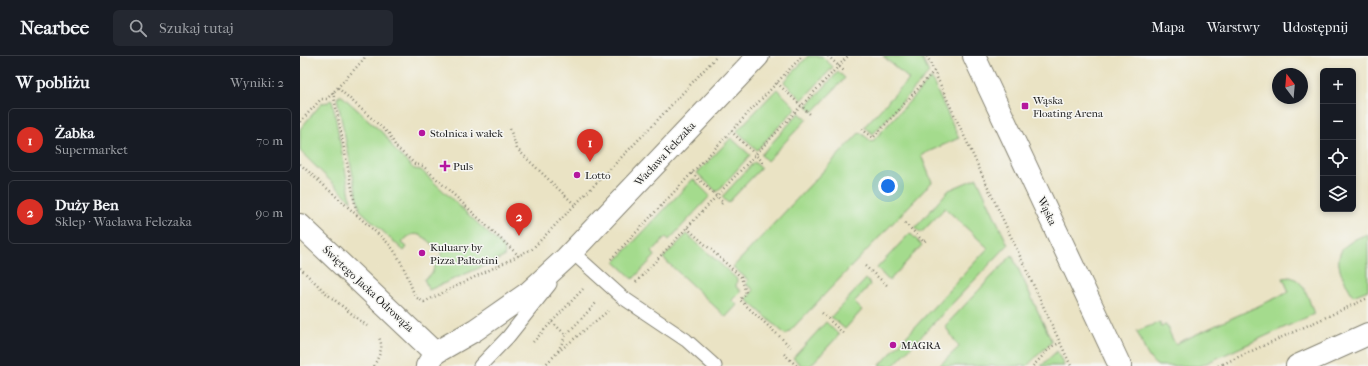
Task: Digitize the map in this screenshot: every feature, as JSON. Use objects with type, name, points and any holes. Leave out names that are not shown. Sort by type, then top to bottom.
[{"type":"street","name":"Wacława Felczaka","points":[[431,360],[528,293],[572,252],[758,56]]},
{"type":"street","name":"Wąska","points":[[974,56],[1120,366]]},
{"type":"street","name":"Świętego Jacka Odrowąża","points":[[300,225],[431,360]]},
{"type":"street","points":[[1297,366],[1368,334]]},
{"type":"lane","points":[[480,366],[508,336],[552,282],[572,252],[622,297],[686,340],[715,366]]},
{"type":"path","points":[[300,122],[321,99],[327,99],[338,88],[366,56]]},
{"type":"path","points":[[300,164],[389,244],[398,255],[404,267],[415,296],[424,302],[532,249],[651,127],[717,56]]},
{"type":"path","points":[[608,263],[802,56]]},
{"type":"path","points":[[828,56],[844,71],[846,70]]},
{"type":"path","points":[[632,285],[848,56]]},
{"type":"path","points":[[927,56],[1071,366]]},
{"type":"path","points":[[862,129],[873,138],[934,71]]},
{"type":"path","points":[[777,83],[811,115]]},
{"type":"path","points":[[338,88],[389,134],[396,147],[415,164],[423,166],[518,256]]},
{"type":"path","points":[[333,92],[357,215]]},
{"type":"path","points":[[510,129],[517,149],[575,205]]},
{"type":"path","points":[[731,131],[765,164]]},
{"type":"path","points":[[692,173],[723,202],[720,205]]},
{"type":"path","points":[[905,223],[924,242],[926,239]]},
{"type":"path","points":[[687,228],[740,278],[746,293],[740,300],[791,347]]},
{"type":"path","points":[[523,253],[526,257]]},
{"type":"path","points":[[865,266],[888,286]]},
{"type":"path","points":[[300,268],[327,294],[370,329]]},
{"type":"path","points":[[531,344],[584,287]]},
{"type":"path","points":[[411,300],[415,296]]},
{"type":"path","points":[[1218,366],[1224,365],[1368,298]]},
{"type":"path","points":[[558,352],[566,335],[599,300]]},
{"type":"path","points":[[822,313],[844,334]]},
{"type":"path","points":[[544,366],[558,352],[605,314]]},
{"type":"path","points":[[552,322],[566,335]]},
{"type":"path","points":[[374,366],[382,347],[381,341],[376,334],[380,331]]},
{"type":"path","points":[[1033,366],[1051,347],[1060,343]]},
{"type":"path","points":[[784,354],[797,366]]},
{"type":"green space","points":[[808,56],[822,56],[833,67],[802,100],[784,82]]},
{"type":"green space","points":[[883,56],[921,56],[929,73],[873,134],[864,127],[909,79]]},
{"type":"green space","points":[[838,72],[845,78],[813,112],[807,106]]},
{"type":"green space","points":[[931,78],[959,138],[921,155],[932,182],[786,335],[746,299],[754,290],[746,284],[748,280],[733,267],[860,132],[872,142]]},
{"type":"green space","points":[[777,89],[796,108],[757,150],[737,131]]},
{"type":"green space","points":[[341,95],[386,136],[394,149],[414,169],[421,170],[504,248],[504,257],[429,290],[424,279],[432,274],[437,259],[442,254],[423,236],[418,235],[407,237],[402,243],[407,247],[404,251],[360,210],[337,98]]},
{"type":"green space","points":[[332,99],[351,201],[300,151],[300,129],[322,103],[329,102]]},
{"type":"green space","points":[[799,113],[807,119],[767,161],[761,155]]},
{"type":"green space","points":[[731,138],[750,155],[717,192],[697,173]]},
{"type":"green space","points":[[754,162],[761,168],[728,203],[722,197]]},
{"type":"green space","points":[[977,178],[1008,245],[893,366],[879,366],[988,248],[945,208],[921,233],[915,228],[949,190]]},
{"type":"green space","points":[[693,179],[710,196],[669,240],[666,237],[652,252],[655,256],[633,279],[615,262]]},
{"type":"green space","points":[[910,233],[922,245],[889,281],[877,268]]},
{"type":"green space","points":[[687,234],[737,279],[736,287],[741,291],[732,300],[737,305],[726,317],[663,258]]},
{"type":"green space","points":[[1368,234],[1368,290],[1353,296],[1342,275],[1339,261],[1340,254],[1344,248],[1353,241]]},
{"type":"green space","points":[[1012,255],[1052,342],[1027,366],[939,366],[959,347],[945,326]]},
{"type":"green space","points":[[1290,277],[1299,282],[1303,287],[1314,314],[1200,366],[1158,366],[1151,360],[1145,350],[1137,331],[1160,322],[1161,326],[1166,325],[1175,344],[1289,292],[1283,278]]},
{"type":"green space","points":[[866,279],[871,284],[854,302],[862,310],[845,329],[831,317]]},
{"type":"green space","points":[[826,322],[839,335],[810,366],[802,366],[793,358]]},
{"type":"green space","points":[[1057,351],[1064,366],[1041,366]]},
{"type":"place","name":"Wąska Floating Arena","points":[[1025,106]]},
{"type":"place","name":"Stolnica i wałek","points":[[422,133]]},
{"type":"place","name":"Żabka","points":[[590,162]]},
{"type":"place","name":"Puls","points":[[445,166]]},
{"type":"place","name":"Lotto","points":[[577,175]]},
{"type":"place","name":"Duży Ben","points":[[519,236]]},
{"type":"place","name":"Kuluary by Pizza Paltotini","points":[[422,253]]},
{"type":"place","name":"MAGRA","points":[[893,345]]}]
